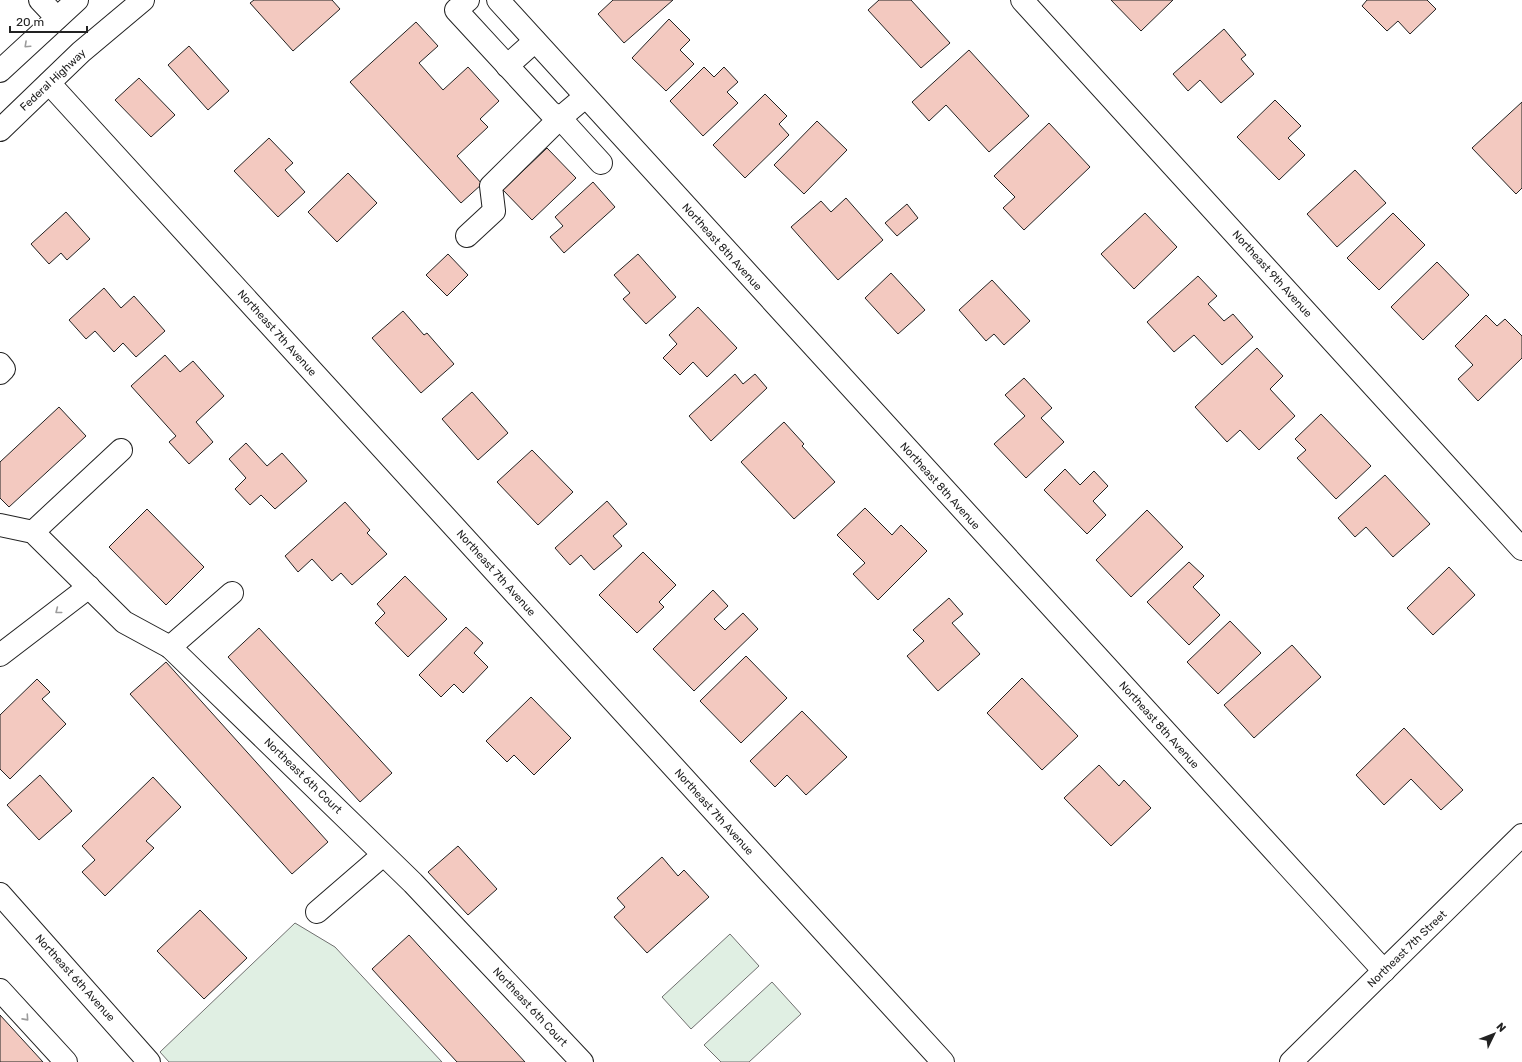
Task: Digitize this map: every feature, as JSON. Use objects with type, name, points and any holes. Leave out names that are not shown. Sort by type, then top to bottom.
[{"type":"street","points":[[40,0],[57,18]]},
{"type":"street","points":[[0,71],[77,0]]},
{"type":"street","name":"Federal Highway","points":[[0,130],[81,52],[143,0]]},
{"type":"street","points":[[468,0],[456,10],[550,112],[560,118],[600,162]]},
{"type":"street","name":"Northeast 8th Avenue","points":[[498,0],[1384,971]]},
{"type":"street","name":"Northeast 9th Avenue","points":[[1022,0],[1522,549]]},
{"type":"street","points":[[507,66],[535,41]]},
{"type":"street","name":"Northeast 7th Avenue","points":[[49,83],[943,1062]]},
{"type":"street","points":[[467,236],[494,211],[491,186],[584,96]]},
{"type":"street","points":[[0,525],[33,532],[121,450]]},
{"type":"street","name":"Northeast 6th Court","points":[[33,532],[124,622],[170,647],[418,889],[582,1062]]},
{"type":"street","points":[[0,655],[89,587]]},
{"type":"street","points":[[170,647],[232,593]]},
{"type":"street","name":"Northeast 7th Street","points":[[1291,1062],[1522,835]]},
{"type":"street","points":[[317,912],[383,855]]},
{"type":"street","name":"Northeast 6th Avenue","points":[[0,894],[149,1062]]},
{"type":"street","points":[[0,990],[66,1062]]},
{"type":"green space","points":[[295,923],[335,947],[442,1062],[169,1062],[160,1052]]},
{"type":"green space","points":[[730,934],[759,966],[691,1029],[662,997]]},
{"type":"green space","points":[[772,982],[801,1014],[749,1062],[721,1062],[704,1045]]},
{"type":"building","points":[[254,0],[332,0],[340,9],[293,51],[250,3]]},
{"type":"building","points":[[613,0],[673,0],[624,43],[598,14]]},
{"type":"building","points":[[879,0],[911,0],[950,43],[921,68],[868,10]]},
{"type":"building","points":[[1111,0],[1173,0],[1141,31]]},
{"type":"building","points":[[1367,0],[1427,0],[1436,9],[1410,34],[1398,21],[1387,31],[1362,6]]},
{"type":"building","points":[[669,19],[690,40],[680,50],[694,64],[666,91],[632,58]]},
{"type":"building","points":[[416,22],[438,46],[419,63],[443,90],[468,67],[499,101],[480,119],[488,127],[457,156],[482,184],[461,203],[350,82]]},
{"type":"building","points":[[1224,29],[1246,55],[1241,59],[1254,74],[1221,103],[1200,80],[1188,91],[1173,74]]},
{"type":"building","points":[[189,46],[229,91],[208,110],[168,65]]},
{"type":"building","points":[[969,50],[1029,116],[989,152],[946,105],[929,121],[912,102]]},
{"type":"building","points":[[704,67],[714,77],[724,67],[738,82],[727,92],[738,103],[703,136],[670,101]]},
{"type":"building","points":[[139,78],[175,115],[151,137],[115,100]]},
{"type":"building","points":[[765,94],[787,116],[779,124],[789,135],[745,178],[713,145]]},
{"type":"building","points":[[1275,100],[1301,126],[1288,138],[1305,155],[1279,180],[1237,137]]},
{"type":"building","points":[[1522,102],[1522,188],[1516,194],[1472,148]]},
{"type":"building","points":[[817,121],[847,150],[804,194],[774,165]]},
{"type":"building","points":[[1049,123],[1090,167],[1024,230],[1003,208],[1015,197],[994,176]]},
{"type":"building","points":[[269,138],[293,163],[285,170],[305,192],[278,217],[234,171]]},
{"type":"building","points":[[547,148],[576,178],[532,220],[503,190]]},
{"type":"building","points":[[1355,170],[1386,203],[1337,247],[1307,214]]},
{"type":"building","points":[[348,173],[377,203],[337,242],[308,212]]},
{"type":"building","points":[[593,182],[615,207],[564,253],[550,237],[563,226],[555,217]]},
{"type":"building","points":[[846,198],[883,240],[838,280],[791,227],[821,201],[831,212]]},
{"type":"building","points":[[907,204],[918,218],[897,236],[885,223]]},
{"type":"building","points":[[66,212],[90,239],[67,260],[61,253],[49,264],[31,244]]},
{"type":"building","points":[[1145,213],[1177,247],[1134,289],[1101,254]]},
{"type":"building","points":[[1393,213],[1425,245],[1379,290],[1347,258]]},
{"type":"building","points":[[448,254],[468,275],[447,296],[426,275]]},
{"type":"building","points":[[638,254],[676,297],[646,324],[623,299],[630,293],[614,275]]},
{"type":"building","points":[[1437,262],[1469,295],[1423,340],[1391,307]]},
{"type":"building","points":[[891,273],[925,310],[898,334],[865,298]]},
{"type":"building","points":[[1198,276],[1217,296],[1208,304],[1224,321],[1233,314],[1253,337],[1222,365],[1194,335],[1174,352],[1147,322]]},
{"type":"building","points":[[992,280],[1030,321],[1004,345],[994,334],[986,341],[959,310]]},
{"type":"building","points":[[104,288],[121,308],[134,296],[165,331],[136,357],[123,343],[114,352],[95,331],[86,339],[69,320]]},
{"type":"building","points":[[698,307],[737,348],[707,377],[693,362],[680,375],[663,358],[677,344],[669,335]]},
{"type":"building","points":[[403,311],[424,335],[427,333],[454,364],[421,393],[372,338]]},
{"type":"building","points":[[1486,315],[1497,326],[1505,319],[1522,336],[1522,358],[1478,401],[1458,379],[1473,365],[1455,346]]},
{"type":"building","points":[[1257,348],[1283,376],[1270,389],[1295,416],[1259,450],[1240,430],[1227,442],[1195,407]]},
{"type":"building","points":[[165,355],[180,372],[193,361],[224,396],[196,422],[213,442],[189,464],[169,442],[176,436],[131,386]]},
{"type":"building","points":[[735,374],[743,384],[755,374],[767,388],[711,441],[689,416]]},
{"type":"building","points":[[1024,378],[1052,408],[1041,418],[1064,442],[1026,478],[994,444],[1025,416],[1005,395]]},
{"type":"building","points":[[472,392],[508,433],[478,460],[442,419]]},
{"type":"building","points":[[59,407],[86,436],[9,507],[0,498],[0,462]]},
{"type":"building","points":[[1321,414],[1371,466],[1336,499],[1297,458],[1306,450],[1295,439]]},
{"type":"building","points":[[784,422],[804,444],[802,446],[835,482],[794,519],[741,462]]},
{"type":"building","points":[[246,443],[267,466],[282,453],[307,481],[275,509],[261,495],[250,505],[235,489],[246,478],[229,459]]},
{"type":"building","points":[[532,450],[573,492],[538,525],[497,482]]},
{"type":"building","points":[[1065,469],[1080,485],[1094,471],[1108,486],[1093,501],[1106,515],[1087,534],[1044,490]]},
{"type":"building","points":[[1385,475],[1430,524],[1393,557],[1366,527],[1355,537],[1338,518]]},
{"type":"building","points":[[607,501],[627,524],[613,536],[622,546],[594,570],[581,555],[570,565],[555,548]]},
{"type":"building","points":[[345,502],[370,530],[367,533],[387,554],[352,585],[341,573],[332,581],[312,559],[298,572],[285,556]]},
{"type":"building","points":[[865,508],[892,535],[901,525],[927,551],[878,600],[853,574],[865,563],[837,535]]},
{"type":"building","points":[[147,509],[204,567],[166,605],[109,547]]},
{"type":"building","points":[[1147,510],[1183,547],[1131,597],[1096,560]]},
{"type":"building","points":[[643,552],[676,585],[659,602],[664,607],[637,633],[599,595]]},
{"type":"building","points":[[1189,562],[1204,576],[1193,587],[1220,615],[1189,645],[1147,602]]},
{"type":"building","points":[[1449,567],[1475,595],[1433,635],[1407,608]]},
{"type":"building","points":[[405,576],[447,619],[408,657],[375,623],[385,613],[377,604]]},
{"type":"building","points":[[713,590],[728,606],[714,619],[725,630],[743,613],[758,629],[694,691],[653,649]]},
{"type":"building","points":[[949,598],[963,614],[952,623],[980,654],[938,691],[907,656],[924,641],[913,630]]},
{"type":"building","points":[[1230,621],[1261,653],[1218,694],[1187,662]]},
{"type":"building","points":[[466,627],[483,643],[474,653],[488,667],[463,693],[454,684],[441,697],[419,675]]},
{"type":"building","points":[[259,628],[392,773],[360,802],[228,657]]},
{"type":"building","points":[[1292,645],[1321,677],[1254,738],[1224,705]]},
{"type":"building","points":[[746,656],[787,698],[741,743],[700,701]]},
{"type":"building","points":[[166,662],[328,842],[292,874],[130,694]]},
{"type":"building","points":[[1022,678],[1078,736],[1042,770],[987,713]]},
{"type":"building","points":[[37,679],[50,692],[42,699],[66,724],[10,779],[0,769],[0,715]]},
{"type":"building","points":[[531,697],[571,738],[534,775],[514,755],[507,762],[486,741]]},
{"type":"building","points":[[802,711],[847,757],[806,795],[787,775],[775,787],[750,761]]},
{"type":"building","points":[[1404,728],[1463,790],[1441,810],[1411,779],[1384,805],[1356,775]]},
{"type":"building","points":[[1099,765],[1119,786],[1124,780],[1151,808],[1111,846],[1064,798]]},
{"type":"building","points":[[40,775],[72,811],[39,840],[7,805]]},
{"type":"building","points":[[153,777],[181,807],[146,841],[154,848],[105,896],[82,872],[95,860],[82,846]]},
{"type":"building","points":[[458,846],[497,889],[468,915],[428,872]]},
{"type":"building","points":[[662,857],[678,876],[684,870],[709,897],[647,953],[614,917],[625,907],[617,898]]},
{"type":"building","points":[[200,910],[247,958],[204,999],[157,951]]},
{"type":"building","points":[[409,935],[525,1062],[457,1062],[372,969]]},
{"type":"building","points":[[0,1015],[43,1062],[0,1062]]}]
